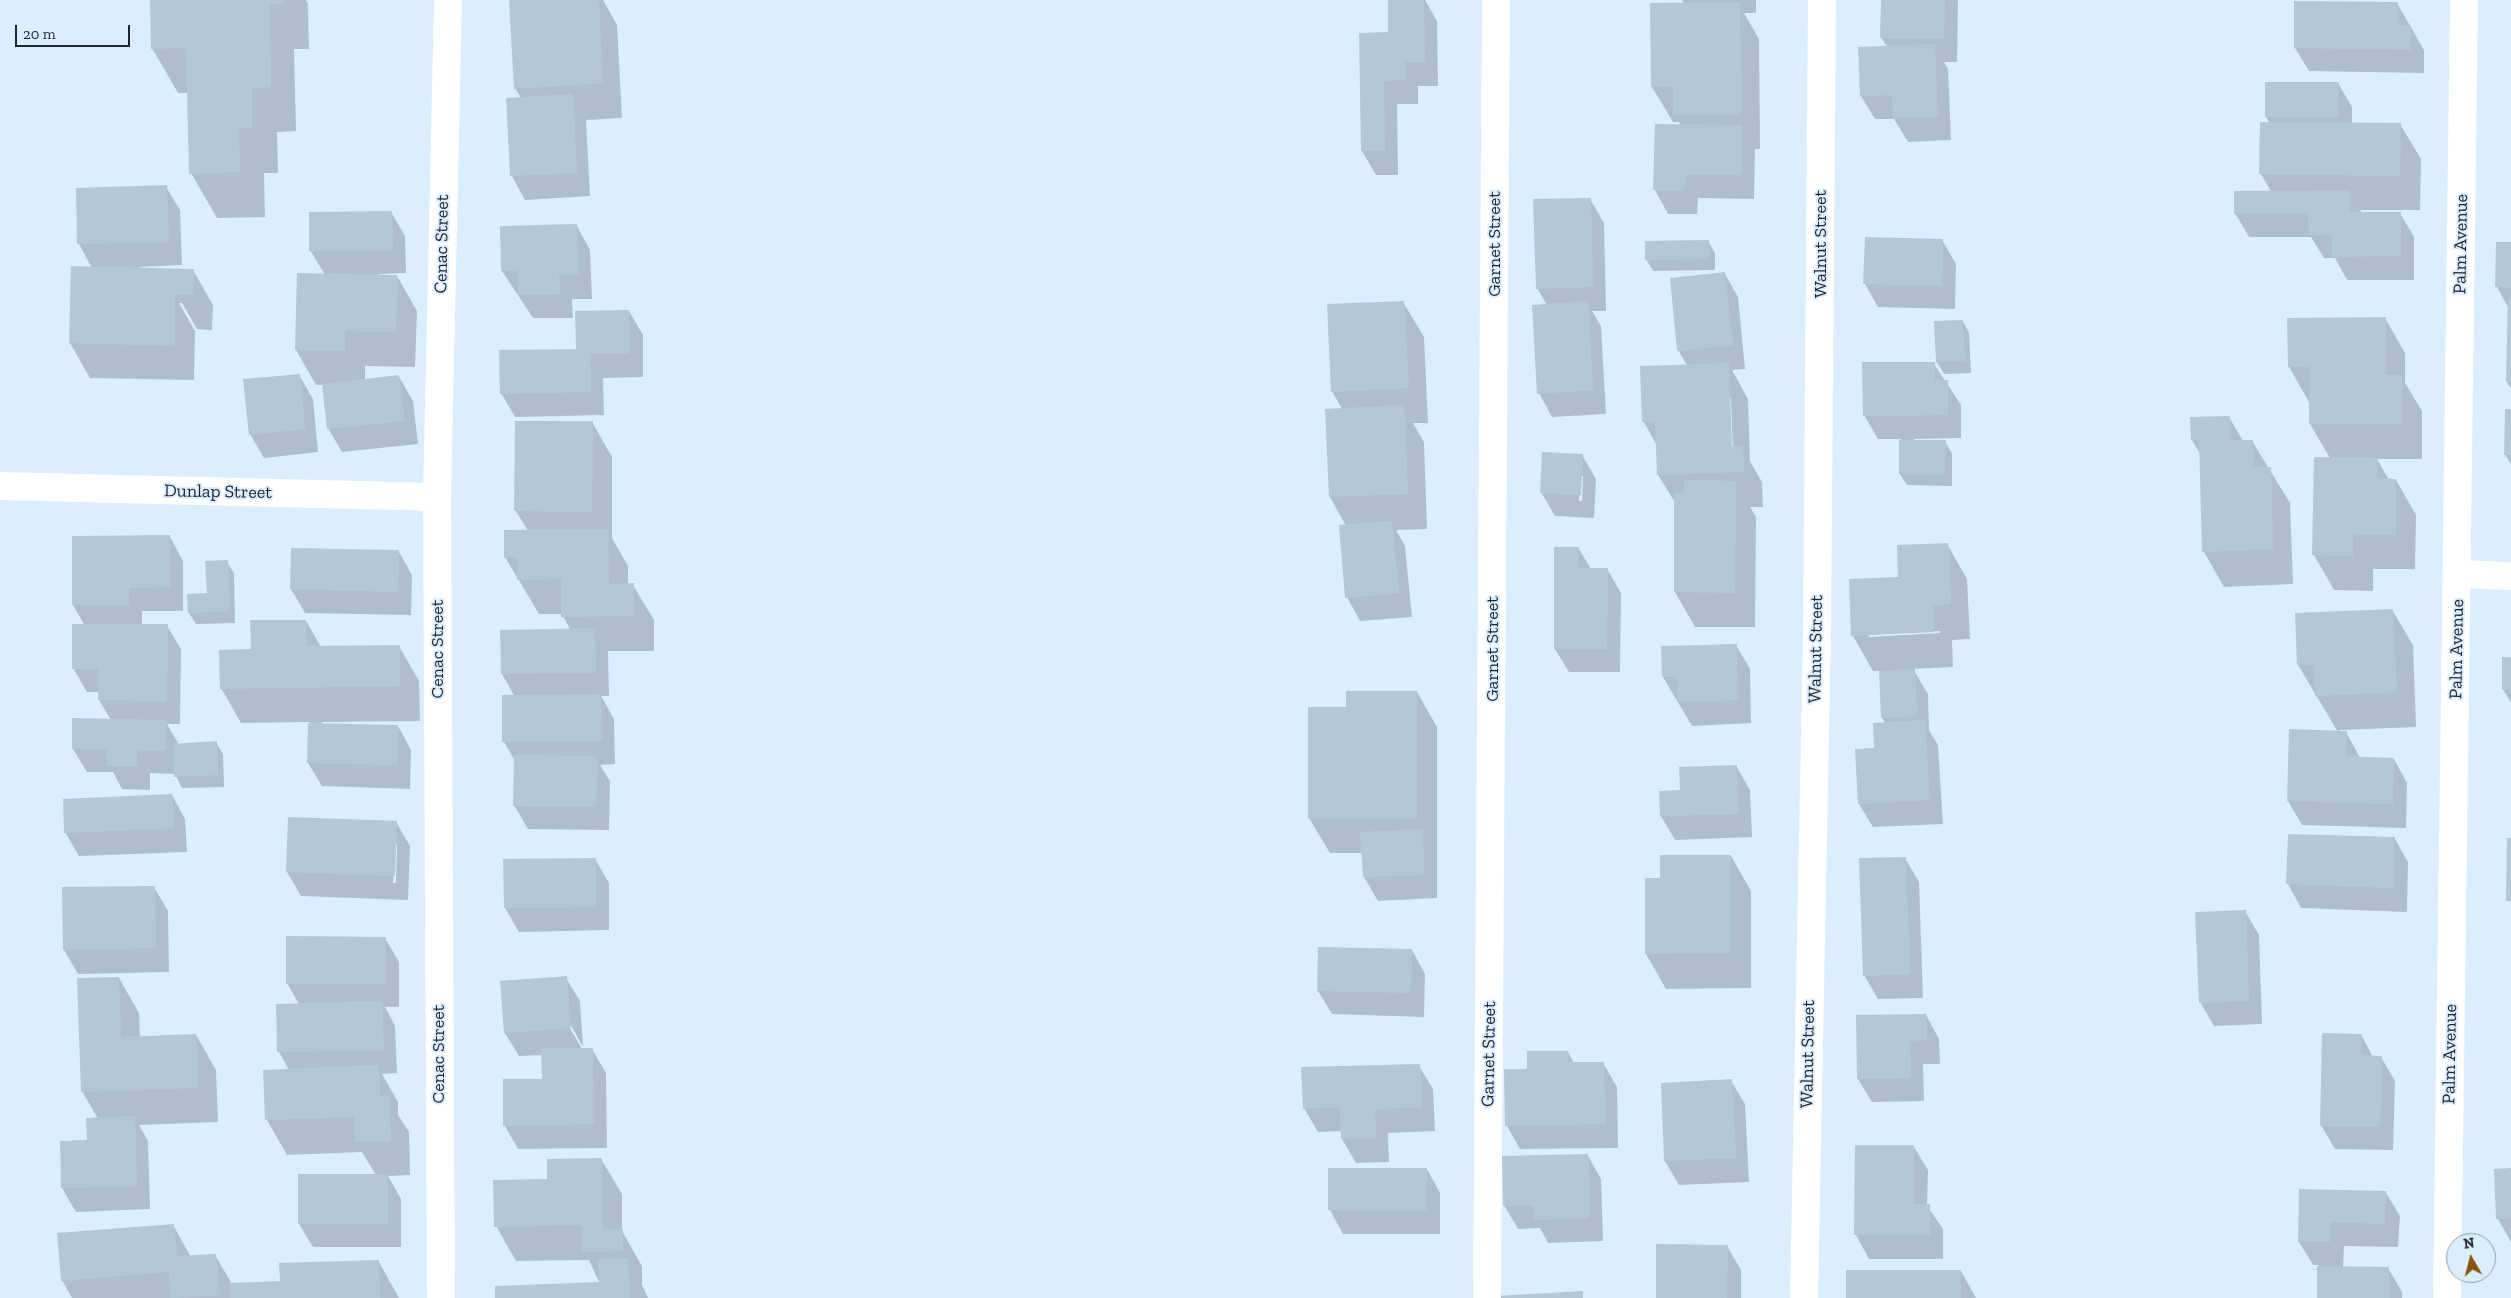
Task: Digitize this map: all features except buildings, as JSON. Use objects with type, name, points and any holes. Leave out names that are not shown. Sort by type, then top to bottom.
[{"type":"street","name":"Cenac Street","points":[[441,1298],[437,497],[448,0]]},
{"type":"street","name":"Garnet Street","points":[[1487,1298],[1496,0]]},
{"type":"street","name":"Walnut Street","points":[[1804,1298],[1816,633],[1822,0]]},
{"type":"street","name":"Palm Avenue","points":[[2447,1298],[2458,574],[2464,0]]},
{"type":"street","name":"Dunlap Street","points":[[0,486],[437,497]]},
{"type":"street","points":[[2458,574],[2511,576]]}]
